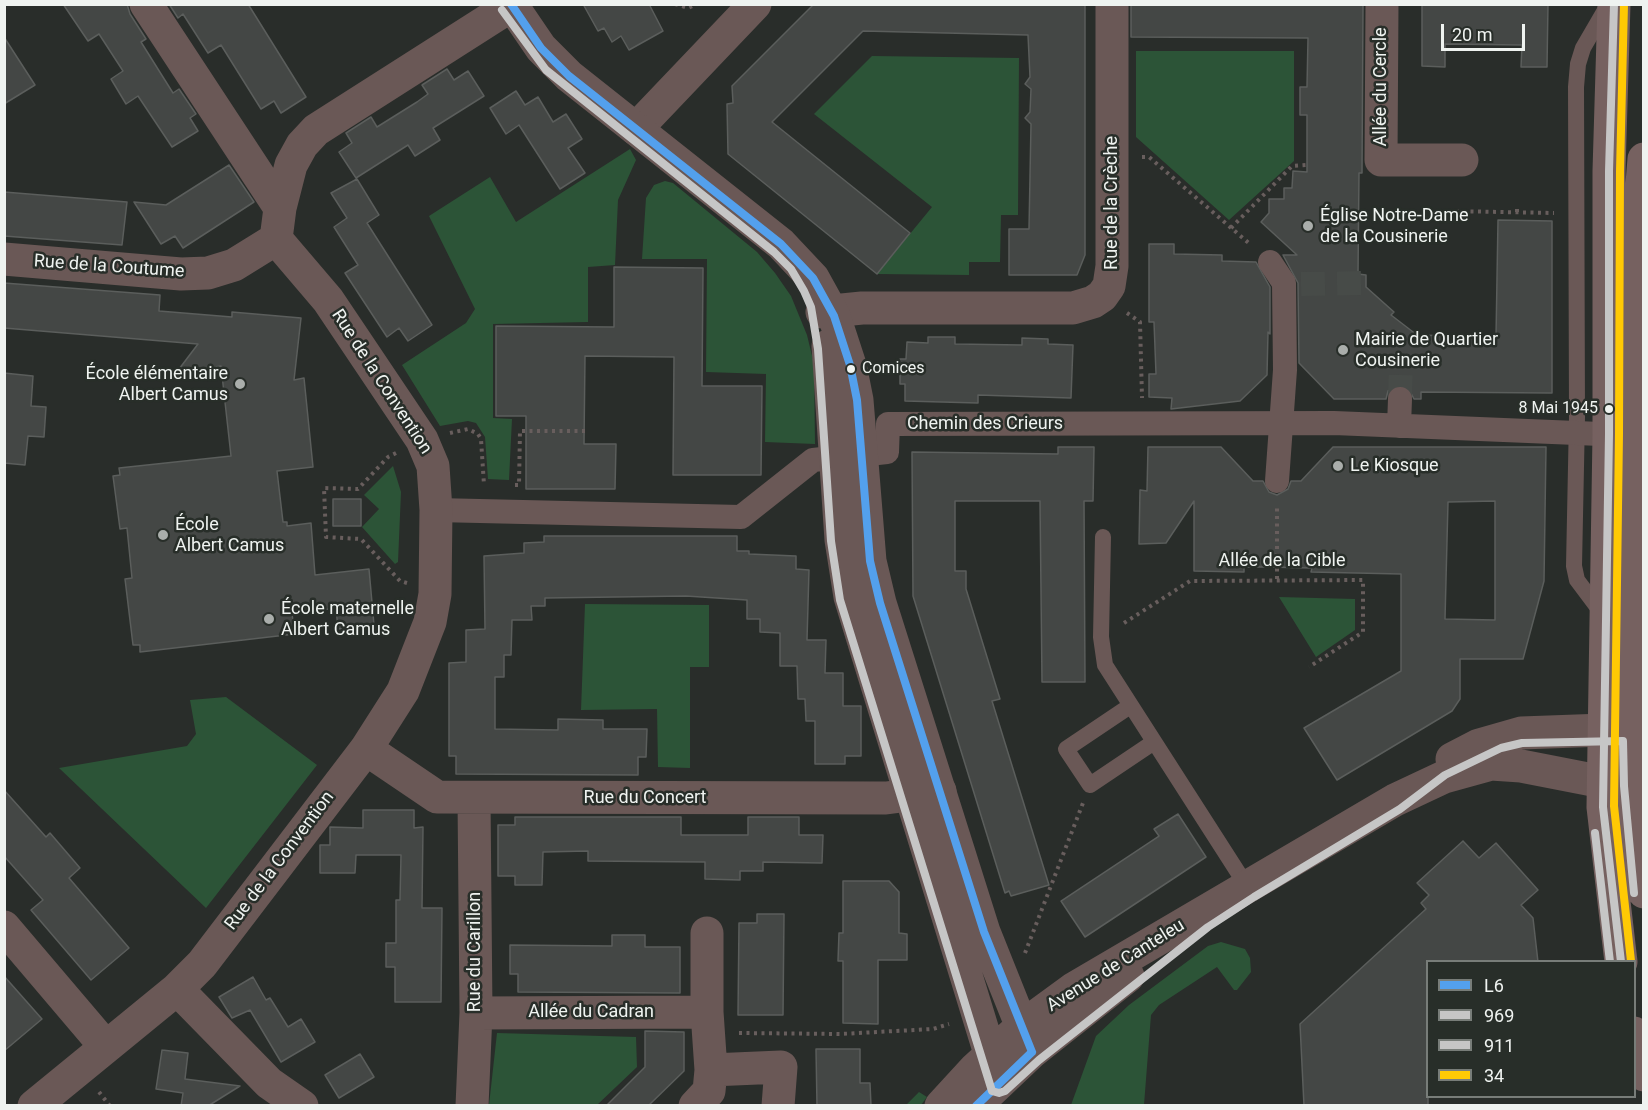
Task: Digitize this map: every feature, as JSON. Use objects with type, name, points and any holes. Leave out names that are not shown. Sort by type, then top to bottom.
[{"type":"main road","points":[[1614,4],[1609,171],[1630,435],[1631,728],[1627,785],[1644,892]]},
{"type":"main road","points":[[1631,728],[1606,618],[1630,435],[1640,294],[1643,168]]},
{"type":"main road","points":[[1621,960],[1605,834],[1627,785]]},
{"type":"main road","points":[[1636,1038],[1644,1075]]},
{"type":"street","name":"Rue de la Convention","points":[[34,1106],[177,989],[202,964],[366,749],[403,691],[430,622],[435,594],[434,466],[422,440],[278,224],[255,174],[146,4]]},
{"type":"street","points":[[636,129],[755,4]]},
{"type":"street","name":"Rue de la Crèche","points":[[826,311],[1073,308],[1093,303],[1102,296],[1109,286],[1113,267],[1112,4]]},
{"type":"street","name":"Allée du Cercle","points":[[1382,4],[1381,160],[1462,160]]},
{"type":"street","points":[[278,224],[291,165],[302,145],[316,130],[512,5],[553,62],[762,227],[799,263],[826,311],[831,382],[849,456],[843,564],[850,597],[925,793],[1027,1039]]},
{"type":"street","points":[[1609,171],[1643,168]]},
{"type":"street","name":"Rue de la Coutume","points":[[4,259],[181,274],[208,273],[234,265],[278,224]]},
{"type":"street","points":[[1270,262],[1293,284],[1277,481]]},
{"type":"street","points":[[1400,399],[1399,426],[1630,435]]},
{"type":"street","name":"Chemin des Crieurs","points":[[436,510],[741,517],[813,460],[887,452],[888,424],[1334,423],[1399,426]]},
{"type":"street","name":"Avenue de Canteleu","points":[[1395,800],[1439,766],[1488,742],[1521,733],[1631,728]]},
{"type":"street","name":"Rue du Concert","points":[[366,749],[437,797],[886,798],[925,793]]},
{"type":"street","name":"Avenue de Canteleu","points":[[941,1106],[994,1069],[1098,973],[1248,888],[1395,800],[1444,777],[1491,764],[1521,766],[1627,785]]},
{"type":"street","points":[[925,793],[994,1069]]},
{"type":"street","name":"Rue du Carillon","points":[[472,1106],[476,1013],[474,798]]},
{"type":"street","points":[[4,927],[106,1047]]},
{"type":"street","points":[[695,1106],[709,1091],[711,1070],[707,1022],[707,933]]},
{"type":"street","points":[[177,989],[269,1083],[302,1106]]},
{"type":"street","name":"Allée du Cadran","points":[[476,1013],[707,1022]]},
{"type":"street","points":[[711,1070],[781,1067],[778,1106]]},
{"type":"street","name":"Avenue de Canteleu","points":[[975,1106],[994,1069]]},
{"type":"lane","points":[[1606,618],[1582,587],[1574,566],[1576,87],[1578,64],[1583,48],[1609,4]]},
{"type":"lane","points":[[1103,537],[1101,637],[1105,665],[1248,888]]},
{"type":"lane","points":[[1130,706],[1066,749],[1090,784],[1154,742]]},
{"type":"path","points":[[675,4],[688,8],[697,4]]},
{"type":"path","points":[[1112,154],[1149,158],[1270,262]]},
{"type":"path","points":[[1231,228],[1292,166],[1306,165]]},
{"type":"path","points":[[1517,205],[1517,212]]},
{"type":"path","points":[[1449,211],[1552,213],[1576,222]]},
{"type":"path","points":[[1102,296],[1140,322],[1143,424]]},
{"type":"path","points":[[454,444],[449,433],[474,430],[481,439],[483,485],[495,485]]},
{"type":"path","points":[[507,485],[519,484],[519,431],[587,431]]},
{"type":"path","points":[[422,440],[388,457],[358,489],[324,488],[326,537],[361,539],[400,581],[435,594]]},
{"type":"path","points":[[1277,481],[1277,579]]},
{"type":"path","name":"Allée de la Cible","points":[[1101,637],[1190,581],[1363,580],[1364,632],[1309,667]]},
{"type":"path","points":[[1023,957],[1090,784]]},
{"type":"path","points":[[707,1022],[840,1034],[933,1029],[979,1014]]},
{"type":"green space","points":[[1136,51],[1294,51],[1294,161],[1229,220],[1136,137]]},
{"type":"green space","points":[[872,56],[1019,58],[1018,215],[1001,215],[1000,262],[969,262],[969,275],[877,274],[932,207],[814,114]]},
{"type":"green space","points":[[630,149],[636,160],[618,200],[615,265],[588,267],[588,322],[493,324],[493,418],[512,419],[509,480],[488,479],[485,437],[476,423],[468,421],[440,426],[402,365],[466,323],[475,309],[429,216],[490,177],[516,222]]},
{"type":"green space","points":[[665,181],[673,183],[757,252],[791,296],[807,335],[814,364],[815,444],[765,442],[766,374],[706,372],[707,259],[642,259],[646,198],[654,185]]},
{"type":"green space","points":[[393,466],[401,492],[398,562],[395,564],[362,527],[379,509],[364,495]]},
{"type":"green space","points":[[1279,597],[1355,599],[1355,630],[1316,657]]},
{"type":"green space","points":[[585,604],[709,605],[709,667],[690,667],[690,768],[658,767],[657,709],[581,710]]},
{"type":"green space","points":[[226,697],[317,765],[206,908],[59,768],[187,746],[196,734],[190,700]]},
{"type":"green space","points":[[1221,942],[1245,949],[1250,958],[1251,972],[1237,990],[1234,990],[1217,967],[1159,1005],[1151,1015],[1144,1105],[1071,1105],[1096,1036],[1129,1005],[1208,946]]},
{"type":"green space","points":[[497,1033],[636,1037],[637,1067],[597,1105],[489,1105]]},
{"type":"green space","points":[[919,1092],[927,1097],[921,1105],[906,1105]]},
{"type":"building","points":[[63,4],[127,4],[130,14],[146,39],[141,42],[173,93],[179,89],[196,114],[190,118],[198,131],[172,147],[138,96],[126,104],[111,79],[123,71],[99,34],[88,41]]},
{"type":"building","points":[[169,4],[248,4],[306,97],[281,113],[274,101],[261,109],[221,45],[208,53],[183,14],[178,18]]},
{"type":"building","points":[[583,4],[649,4],[663,31],[629,50],[621,36],[612,42],[604,28],[598,31]]},
{"type":"building","points":[[814,4],[1085,4],[1085,255],[1077,275],[1009,275],[1009,229],[1029,229],[1031,124],[1025,118],[1030,112],[1031,89],[1025,84],[1030,77],[1028,35],[863,31],[772,122],[910,233],[877,274],[728,154],[727,104],[733,103],[732,86]]},
{"type":"building","points":[[1131,4],[1363,4],[1362,173],[1359,173],[1358,274],[1366,275],[1366,287],[1394,312],[1391,315],[1417,335],[1496,337],[1498,220],[1552,221],[1552,393],[1421,392],[1421,399],[1414,399],[1408,387],[1400,385],[1388,391],[1386,399],[1334,399],[1299,363],[1298,283],[1283,255],[1297,255],[1261,222],[1269,213],[1269,199],[1284,199],[1284,188],[1292,188],[1293,171],[1307,172],[1307,115],[1300,115],[1300,87],[1307,87],[1308,38],[1131,37]]},
{"type":"building","points":[[1422,4],[1548,4],[1547,67],[1521,67],[1522,45],[1445,44],[1445,67],[1422,66]]},
{"type":"building","points":[[4,37],[35,85],[4,104]]},
{"type":"building","points":[[447,69],[454,80],[468,71],[484,96],[433,128],[440,140],[415,156],[408,145],[356,178],[339,152],[352,143],[346,133],[371,117],[377,127],[417,102],[428,94],[422,85]]},
{"type":"building","points":[[516,91],[525,105],[538,97],[553,122],[566,114],[582,139],[568,148],[585,173],[560,189],[519,125],[506,134],[490,108]]},
{"type":"building","points":[[229,165],[254,202],[183,248],[175,236],[161,244],[134,202],[166,205]]},
{"type":"building","points":[[357,179],[379,215],[367,223],[432,325],[408,341],[399,328],[387,337],[345,273],[358,265],[334,227],[347,218],[331,193]]},
{"type":"building","points":[[4,192],[127,202],[122,245],[4,236]]},
{"type":"building","points":[[1149,244],[1174,244],[1174,254],[1222,255],[1222,261],[1256,262],[1270,287],[1267,375],[1240,401],[1171,409],[1172,398],[1149,397],[1149,374],[1156,374],[1154,322],[1149,322]]},
{"type":"building","points":[[614,267],[703,268],[702,386],[762,386],[761,475],[673,475],[674,357],[585,356],[584,444],[616,444],[615,489],[526,489],[526,416],[496,416],[496,326],[614,327]]},
{"type":"building","points":[[4,283],[160,295],[159,311],[232,317],[232,312],[301,318],[294,380],[304,378],[313,467],[277,471],[283,522],[287,522],[287,526],[311,523],[315,575],[369,569],[374,625],[338,629],[336,608],[292,614],[295,634],[140,652],[140,645],[133,645],[125,579],[132,578],[127,528],[120,529],[113,476],[120,475],[119,468],[231,456],[221,366],[176,373],[198,344],[4,328]]},
{"type":"building","points":[[928,337],[955,337],[955,344],[1022,345],[1022,338],[1048,339],[1048,344],[1073,345],[1071,398],[978,395],[978,403],[905,401],[905,384],[900,384],[900,359],[906,359],[907,342],[928,343]]},
{"type":"building","points":[[4,373],[33,376],[31,406],[46,407],[44,437],[28,436],[25,465],[4,463]]},
{"type":"building","points":[[1058,447],[1094,447],[1093,501],[1084,501],[1085,682],[1042,682],[1040,501],[955,501],[955,571],[966,571],[966,589],[1000,699],[992,701],[1049,885],[1011,896],[1009,891],[1005,893],[913,596],[912,452],[1058,454]]},
{"type":"building","points":[[1148,447],[1221,447],[1253,481],[1263,481],[1269,492],[1277,495],[1288,489],[1291,481],[1301,481],[1333,447],[1546,447],[1544,581],[1523,659],[1460,659],[1460,699],[1452,711],[1337,780],[1304,728],[1401,671],[1401,574],[1311,572],[1312,568],[1266,567],[1244,567],[1244,572],[1194,571],[1194,501],[1166,543],[1139,544],[1140,490],[1147,491]],"holes":[[[1495,501],[1495,620],[1445,619],[1448,502]]]},
{"type":"building","points":[[333,499],[361,499],[361,526],[333,526]]},
{"type":"building","points":[[544,536],[737,536],[737,551],[749,551],[749,554],[796,556],[796,569],[809,570],[807,640],[826,640],[825,673],[843,673],[843,706],[861,706],[861,756],[845,756],[845,764],[815,764],[815,721],[806,721],[805,699],[798,699],[797,666],[780,666],[780,633],[760,632],[760,619],[747,619],[747,600],[686,596],[545,598],[545,606],[531,606],[532,620],[512,620],[511,655],[504,655],[504,677],[495,677],[495,729],[558,730],[558,719],[603,720],[603,729],[647,729],[646,757],[638,757],[638,775],[456,774],[456,756],[449,756],[449,663],[466,662],[466,630],[485,629],[484,556],[524,553],[524,543],[544,542]]},
{"type":"building","points":[[4,790],[46,837],[50,833],[80,868],[69,878],[129,948],[91,980],[31,910],[43,900],[4,856]]},
{"type":"building","points":[[363,810],[414,810],[414,828],[423,827],[422,908],[442,908],[441,1002],[395,1002],[395,967],[386,967],[386,943],[396,943],[396,900],[400,900],[401,855],[356,855],[355,873],[320,873],[320,845],[330,845],[330,827],[363,828]]},
{"type":"building","points":[[1178,814],[1206,857],[1085,937],[1061,901],[1159,836],[1154,829]]},
{"type":"building","points":[[515,817],[681,817],[681,835],[748,835],[748,817],[799,817],[799,835],[823,835],[822,863],[763,862],[763,871],[740,871],[740,880],[705,879],[705,862],[588,861],[588,851],[543,852],[542,885],[515,885],[515,876],[498,876],[498,825],[515,825]]},
{"type":"building","points":[[1463,841],[1479,858],[1496,843],[1538,890],[1521,905],[1533,918],[1538,960],[1426,960],[1426,1098],[1428,1098],[1428,1106],[1304,1106],[1300,1024],[1426,909],[1421,903],[1429,895],[1417,883]]},
{"type":"building","points":[[843,881],[889,881],[899,892],[899,933],[907,934],[907,960],[878,960],[878,1024],[843,1023],[843,961],[838,961],[839,933],[843,933]]},
{"type":"building","points":[[757,914],[784,914],[783,1015],[738,1015],[739,923],[757,923]]},
{"type":"building","points":[[612,935],[645,935],[645,947],[680,947],[680,993],[518,992],[518,974],[510,974],[510,945],[612,946]]},
{"type":"building","points":[[4,976],[42,1019],[4,1051]]},
{"type":"building","points":[[253,977],[266,1000],[270,998],[288,1027],[301,1019],[315,1042],[281,1062],[250,1010],[232,1018],[219,997]]},
{"type":"building","points":[[645,1031],[684,1032],[684,1071],[648,1106],[606,1106],[645,1067]]},
{"type":"building","points":[[816,1049],[860,1049],[860,1083],[870,1083],[871,1106],[817,1106]]},
{"type":"building","points":[[162,1050],[188,1053],[185,1079],[240,1086],[208,1106],[181,1106],[183,1093],[156,1089]]},
{"type":"building","points":[[360,1054],[374,1077],[339,1098],[325,1075]]},
{"type":"tunnel","points":[[1301,284],[1366,283]]},
{"type":"tunnel","points":[[1400,399],[1401,361]]},
{"type":"transit line","name":"L6","points":[[511,4],[541,48],[569,76],[781,244],[813,278],[834,316],[850,365],[857,400],[870,561],[880,603],[984,932],[1032,1052]]},
{"type":"transit line","name":"911","points":[[1614,4],[1609,171],[1609,434],[1603,807],[1621,960]]},
{"type":"transit line","name":"34","points":[[1624,4],[1620,171],[1614,806],[1631,960]]},
{"type":"transit line","name":"969","points":[[502,10],[546,70],[774,252],[791,269],[804,291],[811,307],[818,349],[831,541],[840,600],[992,1091],[999,1093],[1005,1091],[1039,1060],[1208,927],[1400,809],[1445,775],[1501,748],[1522,743],[1623,741],[1624,786],[1634,893]]},
{"type":"transit line","name":"969","points":[[1595,833],[1610,960]]},
{"type":"transit line","name":"L6","points":[[976,1106],[1032,1052]]},
{"type":"place","name":"Église Notre-Dame de la Cousinerie","points":[[1308,226]]},
{"type":"place","name":"Mairie de Quartier Cousinerie","points":[[1343,350]]},
{"type":"place","name":"Comices","points":[[851,369]]},
{"type":"place","name":"École élémentaire Albert Camus","points":[[240,384]]},
{"type":"place","name":"8 Mai 1945","points":[[1609,409]]},
{"type":"place","name":"Le Kiosque","points":[[1338,466]]},
{"type":"place","name":"École Albert Camus","points":[[163,535]]},
{"type":"place","name":"École maternelle Albert Camus","points":[[269,619]]}]
